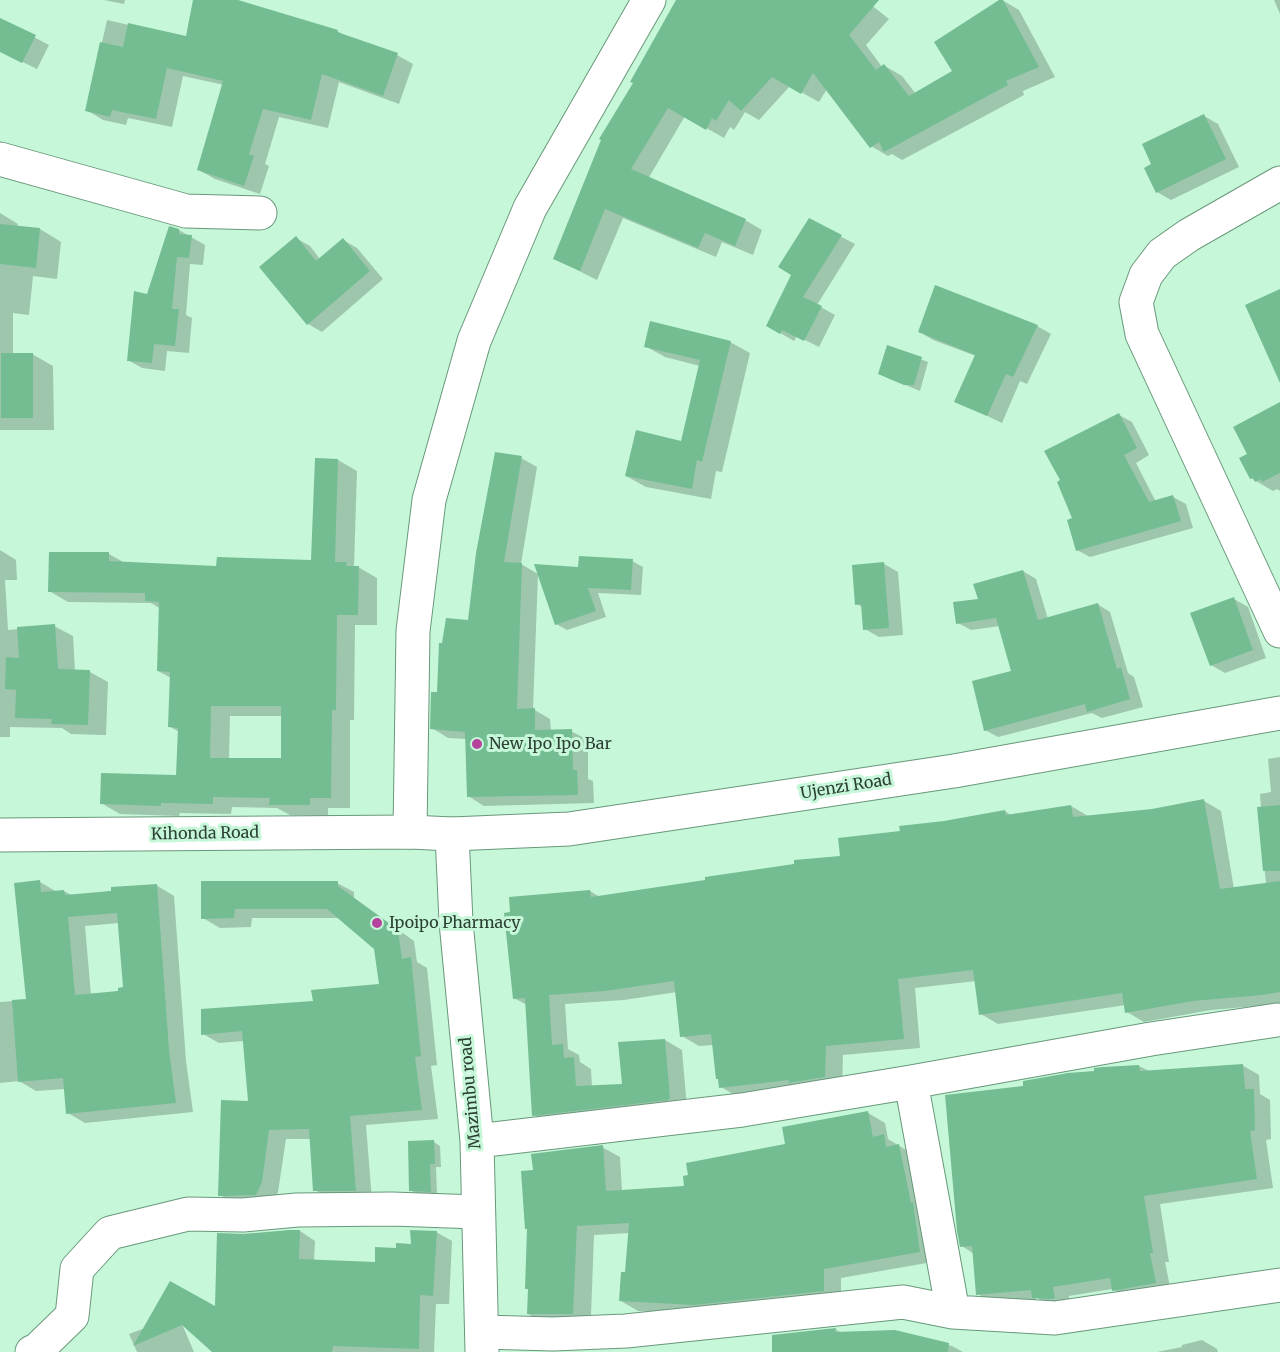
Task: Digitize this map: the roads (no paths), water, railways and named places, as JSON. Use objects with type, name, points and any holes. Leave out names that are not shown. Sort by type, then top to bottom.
[{"type":"street","points":[[410,832],[413,631],[429,500],[471,352],[530,208],[649,0]]},
{"type":"street","points":[[0,159],[186,211],[260,213]]},
{"type":"street","points":[[1280,183],[1162,254],[1146,275],[1136,302],[1142,334],[1280,631]]},
{"type":"street","name":"Ujenzi Road","points":[[410,832],[452,834],[569,829],[954,771],[1280,713]]},
{"type":"street","name":"Kihonda Road","points":[[0,835],[410,832]]},
{"type":"street","name":"Mazimbu road","points":[[452,834],[459,961],[477,1141],[482,1342]]},
{"type":"street","points":[[477,1141],[742,1110],[1151,1039],[1279,1029]]},
{"type":"street","points":[[911,1082],[953,1312]]},
{"type":"street","points":[[32,1352],[37,1350],[72,1316],[77,1269],[110,1233],[188,1214],[243,1215],[297,1210],[380,1209],[478,1212]]},
{"type":"street","points":[[482,1342],[553,1334],[626,1331],[903,1302],[953,1312],[1055,1318],[1280,1285]]},
{"type":"place","name":"New Ipo Ipo Bar","points":[[477,744]]},
{"type":"place","name":"Ipoipo Pharmacy","points":[[377,923]]}]
